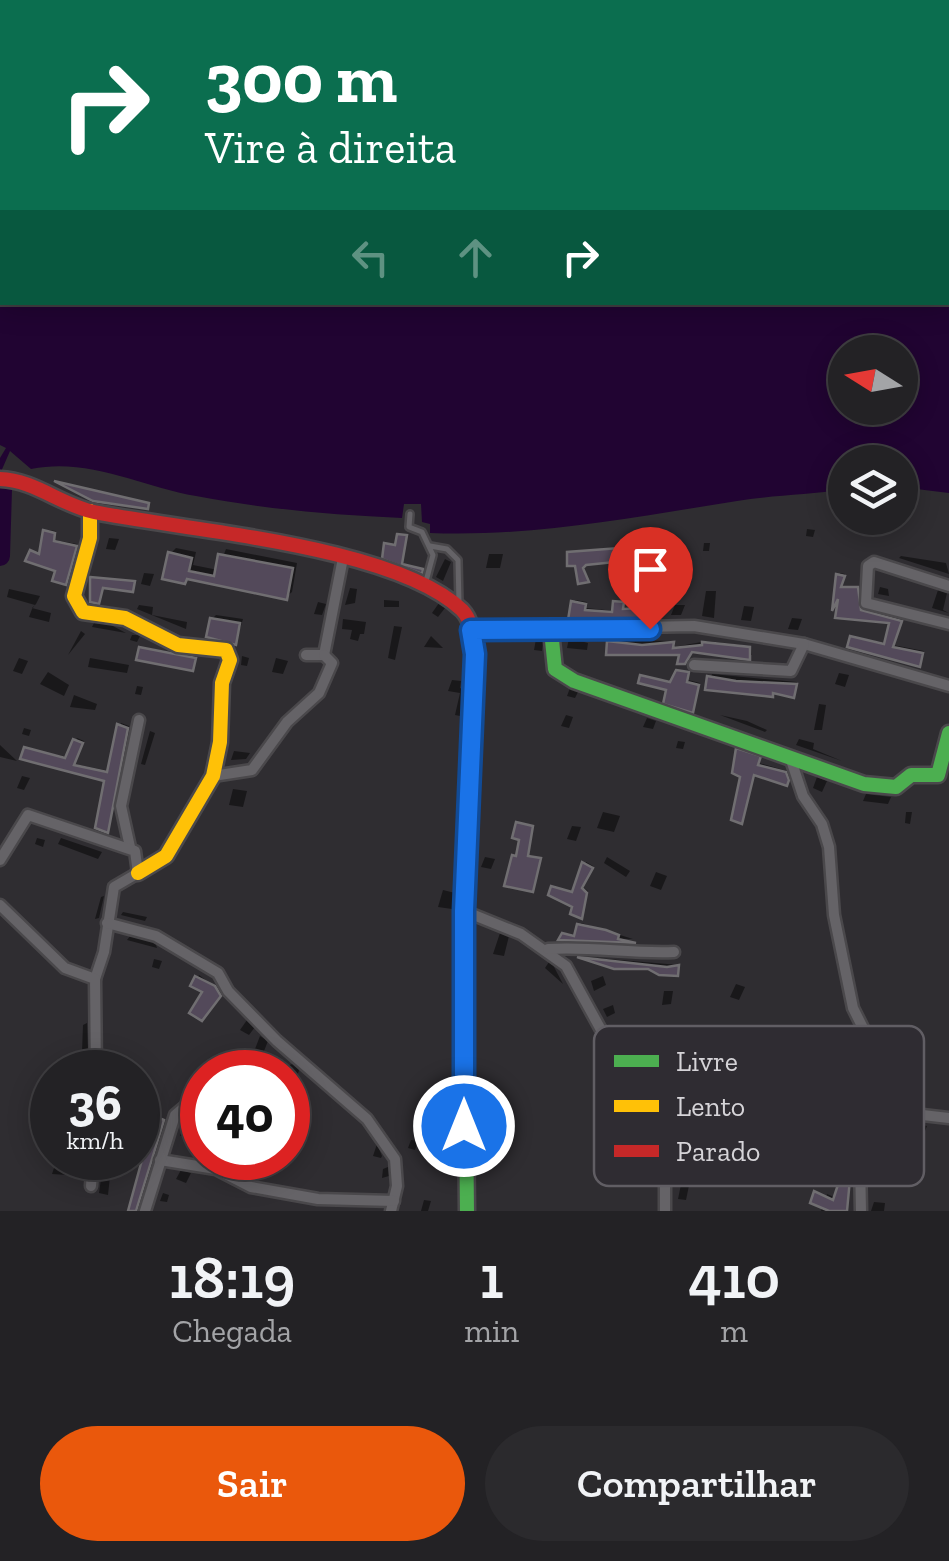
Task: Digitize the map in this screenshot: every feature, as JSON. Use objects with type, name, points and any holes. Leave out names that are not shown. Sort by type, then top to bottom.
[{"type":"street","points":[[3,478],[90,511],[344,558],[424,588],[459,607],[471,630],[475,654],[464,911],[467,1211]]},
{"type":"street","points":[[90,511],[90,538],[74,596],[83,612],[125,618],[178,645],[226,650],[230,660],[222,683],[221,732],[213,776],[166,856],[130,881],[116,884],[95,979],[96,1050]]},
{"type":"street","points":[[324,655],[344,558]]},
{"type":"street","points":[[949,586],[874,562],[868,566],[865,598],[866,603],[949,624]]},
{"type":"street","points":[[471,630],[509,626],[551,631],[694,626],[804,644],[949,686]]},
{"type":"street","points":[[551,631],[555,670],[589,691],[765,746],[791,760],[868,785],[896,787],[912,776],[940,773],[949,733]]},
{"type":"street","points":[[694,665],[790,671],[804,644]]},
{"type":"street","points":[[213,776],[252,770],[287,722],[323,686],[332,662],[324,655],[306,655]]},
{"type":"street","points":[[138,720],[121,806],[130,847],[138,856],[138,873]]},
{"type":"street","points":[[791,760],[802,796],[822,824],[834,916],[853,1008],[862,1026]]},
{"type":"street","points":[[0,860],[28,816],[130,847]]},
{"type":"street","points":[[0,905],[65,968],[95,979]]},
{"type":"street","points":[[464,911],[494,920],[548,949],[566,966],[603,1026]]},
{"type":"street","points":[[106,924],[156,936],[218,974],[240,1005],[360,1112],[391,1148],[397,1173],[392,1206],[250,1187],[216,1169],[160,1160],[175,1115],[180,1111]]},
{"type":"street","points":[[548,949],[591,946],[640,954],[674,952]]},
{"type":"street","points":[[924,1116],[949,1118]]},
{"type":"street","points":[[92,1180],[92,1186]]},
{"type":"street","points":[[145,1211],[154,1180]]},
{"type":"street","points":[[665,1186],[665,1211]]},
{"type":"street","points":[[860,1186],[861,1211]]},
{"type":"lane","points":[[410,514],[409,527],[422,532],[430,546],[433,563],[424,588]]},
{"type":"lane","points":[[430,546],[447,549],[458,560],[459,607]]},
{"type":"shaded area","points":[[0,305],[949,305],[949,493],[918,489],[918,445],[828,445],[828,491],[546,529],[430,533],[430,524],[422,522],[421,504],[404,504],[402,518],[273,508],[196,496],[93,470],[52,466],[31,469],[10,451],[0,474],[0,458],[6,448],[0,445]]},
{"type":"building","points":[[54,481],[149,503],[148,509],[93,501]]},
{"type":"building","points":[[43,530],[55,533],[54,541],[77,546],[66,585],[52,581],[55,571],[25,561],[30,550],[39,554]]},
{"type":"building","points":[[397,534],[407,535],[402,564],[423,569],[422,574],[382,559],[384,543],[395,545]]},
{"type":"building","points":[[633,547],[635,560],[586,565],[583,568],[589,582],[578,584],[575,566],[567,566],[567,552]]},
{"type":"building","points":[[168,552],[192,558],[189,571],[214,576],[218,554],[293,568],[287,600],[187,579],[185,584],[162,579]]},
{"type":"building","points":[[836,574],[845,576],[841,587],[858,587],[861,610],[902,621],[893,647],[923,653],[920,667],[847,647],[850,636],[884,644],[889,623],[835,618],[838,599],[832,611]]},
{"type":"building","points":[[90,577],[135,581],[133,592],[103,588],[99,604],[90,602]]},
{"type":"building","points":[[571,601],[586,604],[585,610],[612,612],[613,601],[624,602],[623,609],[642,608],[642,618],[568,620]]},
{"type":"building","points":[[210,618],[240,623],[236,645],[206,637]]},
{"type":"building","points":[[607,641],[642,645],[674,642],[673,648],[702,642],[750,647],[750,660],[692,652],[685,664],[677,664],[679,655],[606,655]]},
{"type":"building","points":[[139,647],[196,658],[193,671],[136,660]]},
{"type":"building","points":[[676,670],[689,672],[687,682],[699,685],[693,713],[663,704],[666,690],[638,683],[640,675],[670,682]]},
{"type":"building","points":[[707,676],[797,684],[794,698],[773,693],[773,697],[705,690]]},
{"type":"building","points":[[117,724],[128,728],[108,833],[95,828],[104,781],[20,759],[24,747],[65,758],[73,739],[83,743],[74,765],[107,772]]},
{"type":"building","points":[[736,748],[761,756],[758,765],[786,772],[789,780],[787,786],[754,775],[742,824],[731,820],[740,777],[732,773]]},
{"type":"building","points":[[516,822],[533,826],[528,856],[541,858],[533,892],[504,886],[519,840],[512,838]]},
{"type":"building","points":[[582,862],[593,868],[582,888],[587,893],[582,919],[570,914],[572,907],[548,895],[551,886],[572,892]]},
{"type":"building","points":[[577,924],[606,930],[619,935],[618,939],[636,943],[558,940],[562,933],[574,936]]},
{"type":"building","points":[[577,957],[679,965],[678,976],[659,975],[648,969],[614,969]]},
{"type":"building","points":[[195,976],[215,986],[221,996],[202,1021],[189,1013],[202,992],[190,986]]},
{"type":"building","points":[[136,1180],[146,1180],[136,1211],[128,1211]]},
{"type":"building","points":[[838,1186],[849,1186],[847,1211],[829,1211],[810,1203],[814,1191],[833,1200]]},
{"type":"waterway","points":[[0,556],[2,489]]},
{"type":"traffic: fast","points":[[551,631],[555,669],[574,681],[864,784],[896,787],[911,775],[938,775],[949,733]]},
{"type":"traffic: fast","points":[[467,1211],[464,911],[475,661]]},
{"type":"traffic: slow","points":[[90,511],[90,538],[74,596],[83,612],[125,618],[178,645],[226,650],[230,660],[222,683],[220,742],[213,776],[166,856],[138,873]]},
{"type":"traffic: jam","points":[[0,479],[24,484],[94,512],[287,544],[389,570],[430,588],[462,610],[471,627],[475,661]]},
{"type":"route","points":[[464,1126],[464,911],[475,654],[471,630],[509,626],[551,631],[650,629]]}]
